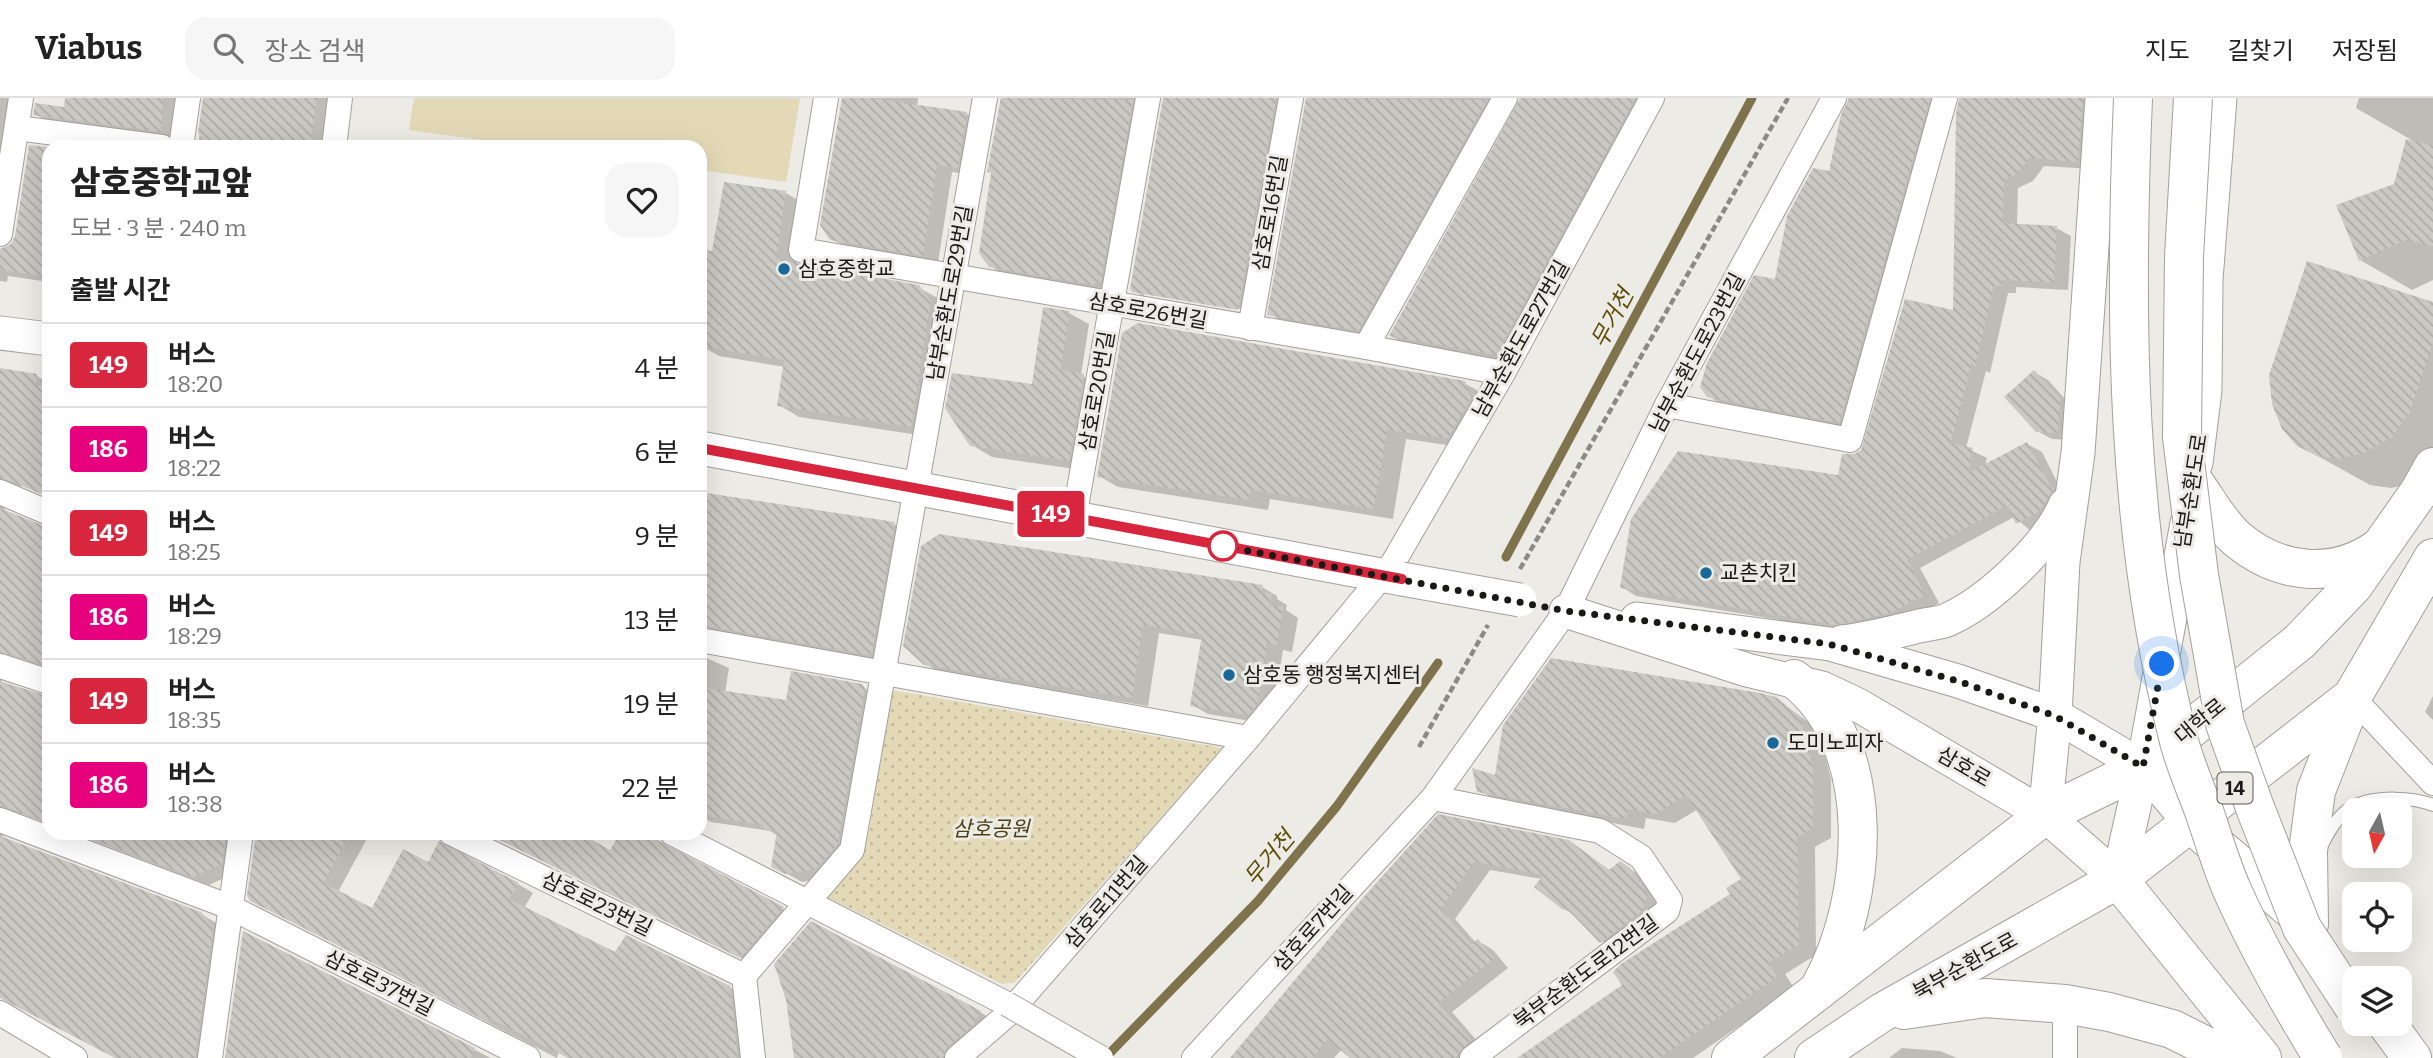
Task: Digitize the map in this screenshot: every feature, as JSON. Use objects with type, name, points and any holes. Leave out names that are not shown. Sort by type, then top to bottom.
[{"type":"main road","points":[[2045,815],[2055,716],[2063,562],[2075,480],[2102,98]]},
{"type":"main road","points":[[2133,98],[2128,356],[2136,499],[2152,620],[2180,743],[2232,889],[2292,1007],[2323,1058]]},
{"type":"main road","points":[[2193,98],[2184,257],[2182,437],[2201,589],[2225,724],[2302,928],[2342,989]]},
{"type":"main road","name":"남부순환도로","points":[[2118,879],[2143,767],[2194,482],[2205,390],[2206,280],[2220,98]]},
{"type":"main road","points":[[0,333],[42,339]]},
{"type":"main road","points":[[707,449],[1510,598],[1566,611],[1829,644],[1958,681],[2055,716],[2143,767],[2190,823],[2309,924],[2344,966]]},
{"type":"main road","name":"대학로","points":[[1815,995],[2045,815],[2143,767],[2325,619],[2384,544],[2433,467]]},
{"type":"main road","points":[[1829,644],[1879,637],[1947,620],[1980,598],[2028,558],[2047,537],[2062,512],[2075,480]]},
{"type":"main road","points":[[2194,482],[2235,537],[2278,564],[2302,569],[2343,567],[2365,558],[2384,544]]},
{"type":"main road","name":"14","points":[[2118,879],[2353,697],[2433,558]]},
{"type":"main road","name":"삼호로","points":[[1566,611],[1747,670],[1794,679],[1858,705],[2045,815],[2118,879]]},
{"type":"main road","points":[[1731,1058],[1815,995],[1832,966],[1845,932],[1853,895],[1856,806],[1842,741],[1813,693],[1794,679]]},
{"type":"main road","points":[[2309,924],[2308,851],[2316,791],[2353,697]]},
{"type":"main road","points":[[2118,879],[2262,1058]]},
{"type":"main road","name":"북부순환도로","points":[[1814,1058],[1881,1013],[2118,879]]},
{"type":"main road","points":[[1881,1013],[1985,998],[2065,1004],[2109,1012],[2172,1030],[2230,1058]]},
{"type":"main road","points":[[2373,1036],[2388,1058]]},
{"type":"main road","points":[[2396,1036],[2412,1058]]},
{"type":"street","points":[[0,234],[21,98]]},
{"type":"street","points":[[182,140],[188,98]]},
{"type":"street","points":[[335,140],[340,98]]},
{"type":"street","name":"삼호로26번길","points":[[826,98],[801,250],[1503,373]]},
{"type":"street","name":"남부순환도로29번길","points":[[914,488],[985,98]]},
{"type":"street","name":"삼호로20번길","points":[[1074,518],[1148,98]]},
{"type":"street","name":"삼호로16번길","points":[[1250,328],[1291,98]]},
{"type":"street","points":[[1366,347],[1505,98]]},
{"type":"street","name":"남부순환도로27번길","points":[[1392,577],[1393,563],[1503,373],[1652,98]]},
{"type":"street","name":"남부순환도로23번길","points":[[1566,611],[1667,405],[1834,98]]},
{"type":"street","points":[[1667,405],[1850,440],[1945,98]]},
{"type":"street","points":[[17,128],[109,140]]},
{"type":"street","points":[[753,1058],[744,976],[852,850],[914,488]]},
{"type":"street","points":[[0,492],[42,510]]},
{"type":"street","name":"삼호로11번길","points":[[957,1058],[1007,1015],[1392,577]]},
{"type":"street","name":"삼호로7번길","points":[[1194,1058],[1433,798],[1566,611]]},
{"type":"street","points":[[707,641],[1248,738]]},
{"type":"street","points":[[0,666],[42,680]]},
{"type":"street","points":[[2353,697],[2433,783]]},
{"type":"street","name":"북부순환도로12번길","points":[[1433,798],[1600,831],[1641,856],[1670,900],[1667,912],[1472,1058]]},
{"type":"street","name":"삼호로37번길","points":[[0,820],[42,836]]},
{"type":"street","name":"삼호로37번길","points":[[53,840],[230,907],[528,1058]]},
{"type":"street","points":[[210,1058],[239,840]]},
{"type":"street","name":"삼호로23번길","points":[[465,840],[744,976]]},
{"type":"street","points":[[686,840],[1006,1004],[1101,1058]]},
{"type":"street","points":[[2065,1004],[2065,1058]]},
{"type":"street","points":[[0,1013],[75,1058]]},
{"type":"lane","points":[[2309,924],[2318,858],[2324,841],[2340,817],[2355,805],[2375,801],[2400,799],[2433,805]]},
{"type":"path","points":[[1419,747],[1510,598],[1788,98]]},
{"type":"green space","points":[[414,98],[800,98],[786,182],[707,171],[707,140],[481,140],[409,130]]},
{"type":"green space","name":"삼호공원","points":[[892,690],[1223,748],[1015,982],[1002,984],[827,897],[867,842]]},
{"type":"building","points":[[65,98],[163,98],[161,132],[33,115],[35,103],[64,107]]},
{"type":"building","points":[[203,98],[317,98],[311,140],[204,140],[198,133]]},
{"type":"building","points":[[842,98],[871,98],[967,112],[958,168],[937,165],[923,256],[830,240],[820,225]]},
{"type":"building","points":[[1001,98],[1133,100],[1101,280],[1094,285],[989,267],[979,253],[991,173],[987,172]]},
{"type":"building","points":[[1163,98],[1276,98],[1238,310],[1132,292],[1130,289]]},
{"type":"building","points":[[1306,98],[1487,100],[1358,331],[1267,315]]},
{"type":"building","points":[[1520,98],[1635,98],[1496,355],[1389,336]]},
{"type":"building","points":[[1849,98],[1930,98],[1839,423],[1707,397],[1700,387],[1707,363],[1754,275],[1775,279],[1787,216],[1813,168],[1829,171],[1841,115]]},
{"type":"building","points":[[1959,98],[2083,98],[2078,162],[2029,158],[2018,174],[2004,180],[2003,223],[2057,226],[2054,283],[2002,280],[2002,286],[1994,286],[1975,367],[1972,362],[1951,443],[1973,448],[1968,473],[2027,442],[2053,491],[2040,511],[2016,524],[2007,506],[1907,560],[1925,595],[1890,613],[1835,625],[1620,588],[1631,519],[1678,451],[1838,475],[1842,454],[1854,454],[1861,450],[1905,299],[1953,310],[1956,114]]},
{"type":"building","points":[[2406,139],[2433,145],[2433,246],[2406,240],[2359,261],[2336,205],[2394,184]]},
{"type":"building","points":[[29,145],[42,146],[42,276],[0,270],[0,249],[11,244],[15,236]]},
{"type":"building","points":[[724,182],[786,191],[776,259],[919,285],[931,301],[911,427],[777,406],[784,360],[707,347],[707,250],[712,251]]},
{"type":"building","points":[[2307,261],[2433,302],[2433,342],[2410,412],[2391,438],[2362,454],[2338,459],[2317,456],[2297,446],[2282,429],[2272,404],[2269,375]]},
{"type":"building","points":[[1043,307],[1070,311],[1061,370],[1084,374],[1069,461],[970,446],[945,408],[952,373],[1032,384]]},
{"type":"building","points":[[1138,323],[1465,381],[1471,398],[1448,438],[1387,430],[1374,509],[1251,490],[1249,500],[1097,477],[1122,333]]},
{"type":"building","points":[[0,368],[37,374],[36,385],[42,386],[42,494],[0,477]]},
{"type":"building","points":[[2034,370],[2060,398],[2058,433],[2036,432],[2004,397]]},
{"type":"building","points":[[707,493],[895,522],[872,652],[868,655],[707,626]]},
{"type":"building","points":[[0,508],[42,525],[42,664],[0,652]]},
{"type":"building","points":[[939,534],[1263,585],[1262,592],[1272,594],[1270,605],[1283,607],[1277,645],[1267,643],[1258,703],[1248,715],[1190,706],[1202,635],[1143,625],[1132,698],[924,665],[903,646],[921,546]]},
{"type":"building","points":[[1551,658],[1760,693],[1776,697],[1800,717],[1813,768],[1813,828],[1797,837],[1799,945],[1768,963],[1777,977],[1660,1058],[1517,1058],[1622,985],[1613,972],[1621,964],[1730,894],[1726,888],[1741,879],[1686,795],[1656,814],[1628,809],[1626,819],[1477,792],[1472,768],[1495,775],[1503,725]]},
{"type":"building","points":[[791,671],[862,684],[865,688],[838,843],[816,869],[785,874],[771,867],[777,831],[762,829],[763,825],[707,816],[707,688],[786,700]]},
{"type":"building","points":[[0,682],[42,694],[42,820],[0,805]]},
{"type":"building","points":[[1438,814],[1569,840],[1609,870],[1620,861],[1630,868],[1648,894],[1642,911],[1600,943],[1566,908],[1563,910],[1534,887],[1543,875],[1474,862],[1441,909],[1471,944],[1478,939],[1494,959],[1438,1003],[1471,1040],[1455,1058],[1350,1058],[1327,1039],[1313,1058],[1230,1058],[1362,899]]},
{"type":"building","points":[[0,836],[201,912],[213,927],[195,1058],[115,1058],[0,998]]},
{"type":"building","points":[[95,840],[225,840],[222,864],[193,877]]},
{"type":"building","points":[[255,840],[346,840],[324,883],[372,908],[403,849],[428,862],[439,841],[519,883],[509,899],[615,952],[626,935],[730,986],[738,1058],[568,1058],[489,1018],[488,1021],[250,901],[247,895]]},
{"type":"building","points":[[499,840],[592,840],[610,850],[616,840],[657,840],[784,907],[740,958]]},
{"type":"building","points":[[811,921],[981,1011],[973,1025],[947,1047],[942,1058],[794,1058],[786,1000],[774,964]]},
{"type":"building","points":[[243,931],[475,1048],[471,1058],[225,1058]]},
{"type":"waterway","name":"무거천","points":[[1506,557],[1752,98]]},
{"type":"waterway","name":"무거천","points":[[1105,1058],[1258,901],[1337,806],[1438,663]]},
{"type":"bus line","name":"149","points":[[707,449],[1402,579]]},
{"type":"place","name":"삼호중학교","points":[[784,269]]},
{"type":"place","name":"교촌치킨","points":[[1706,573]]},
{"type":"place","name":"삼호동 행정복지센터","points":[[1229,675]]},
{"type":"place","name":"도미노피자","points":[[1773,743]]},
{"type":"route","points":[[1223,546],[1520,600],[1566,611],[1752,632],[1829,644],[1958,681],[2055,716],[2143,767],[2162,664]]}]
